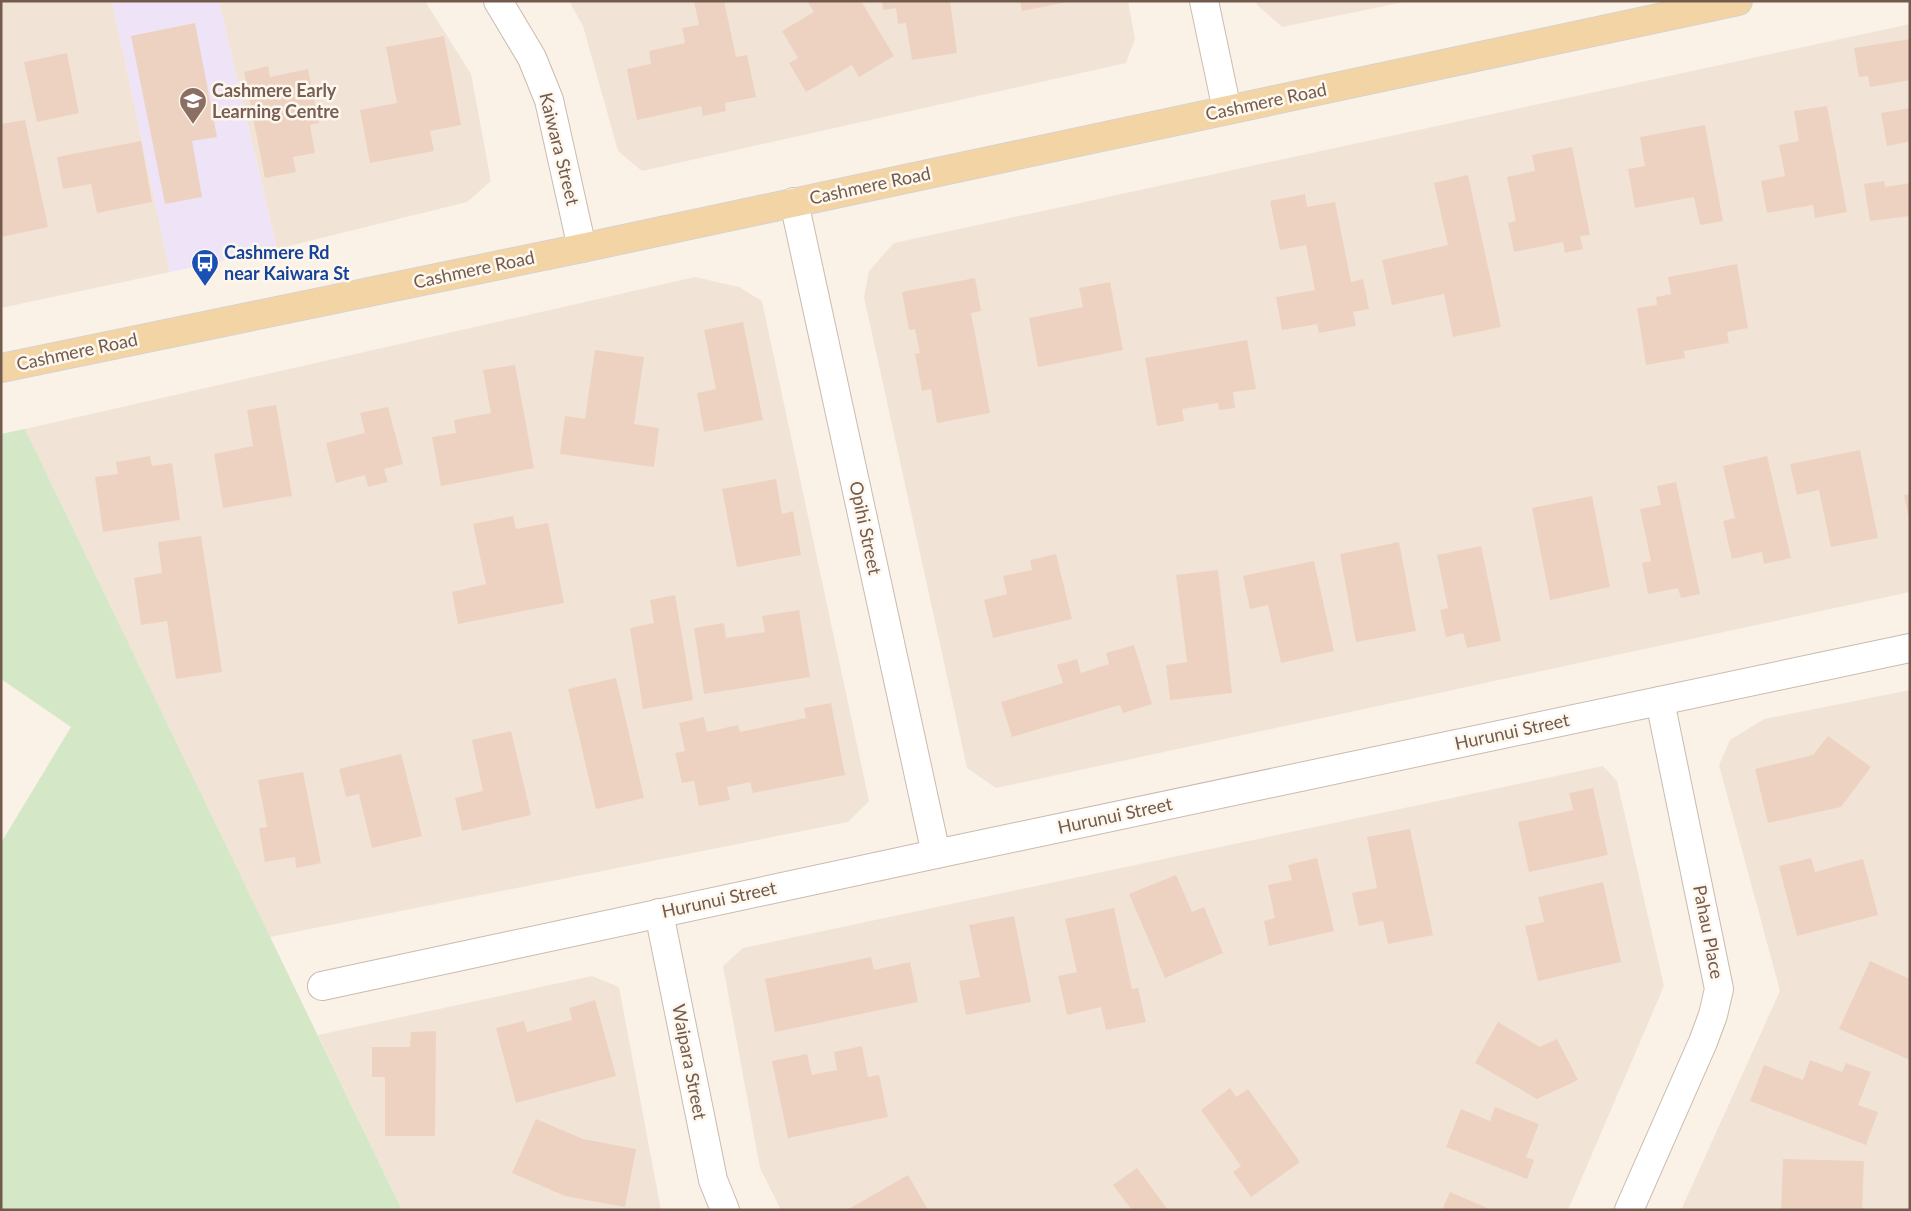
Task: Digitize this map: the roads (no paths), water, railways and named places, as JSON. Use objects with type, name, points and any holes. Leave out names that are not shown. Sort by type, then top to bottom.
[{"type":"main road","name":"Cashmere Road","points":[[1,368],[582,248],[1738,1]]},
{"type":"street","name":"Kaiwara Street","points":[[498,1],[532,58],[550,100],[582,248]]},
{"type":"street","points":[[1204,1],[1227,110]]},
{"type":"street","name":"Opihi Street","points":[[794,202],[936,854]]},
{"type":"street","name":"Hurunui Street","points":[[322,986],[1910,648]]},
{"type":"street","name":"Pahau Place","points":[[1629,1210],[1703,1042],[1713,1015],[1719,989],[1660,701]]},
{"type":"street","name":"Waipara Street","points":[[659,913],[713,1180],[725,1210]]},
{"type":"place","name":"Cashmere Early Learning Centre","points":[[193,125]]},
{"type":"place","name":"Cashmere Rd near Kaiwara St","points":[[205,287]]}]
